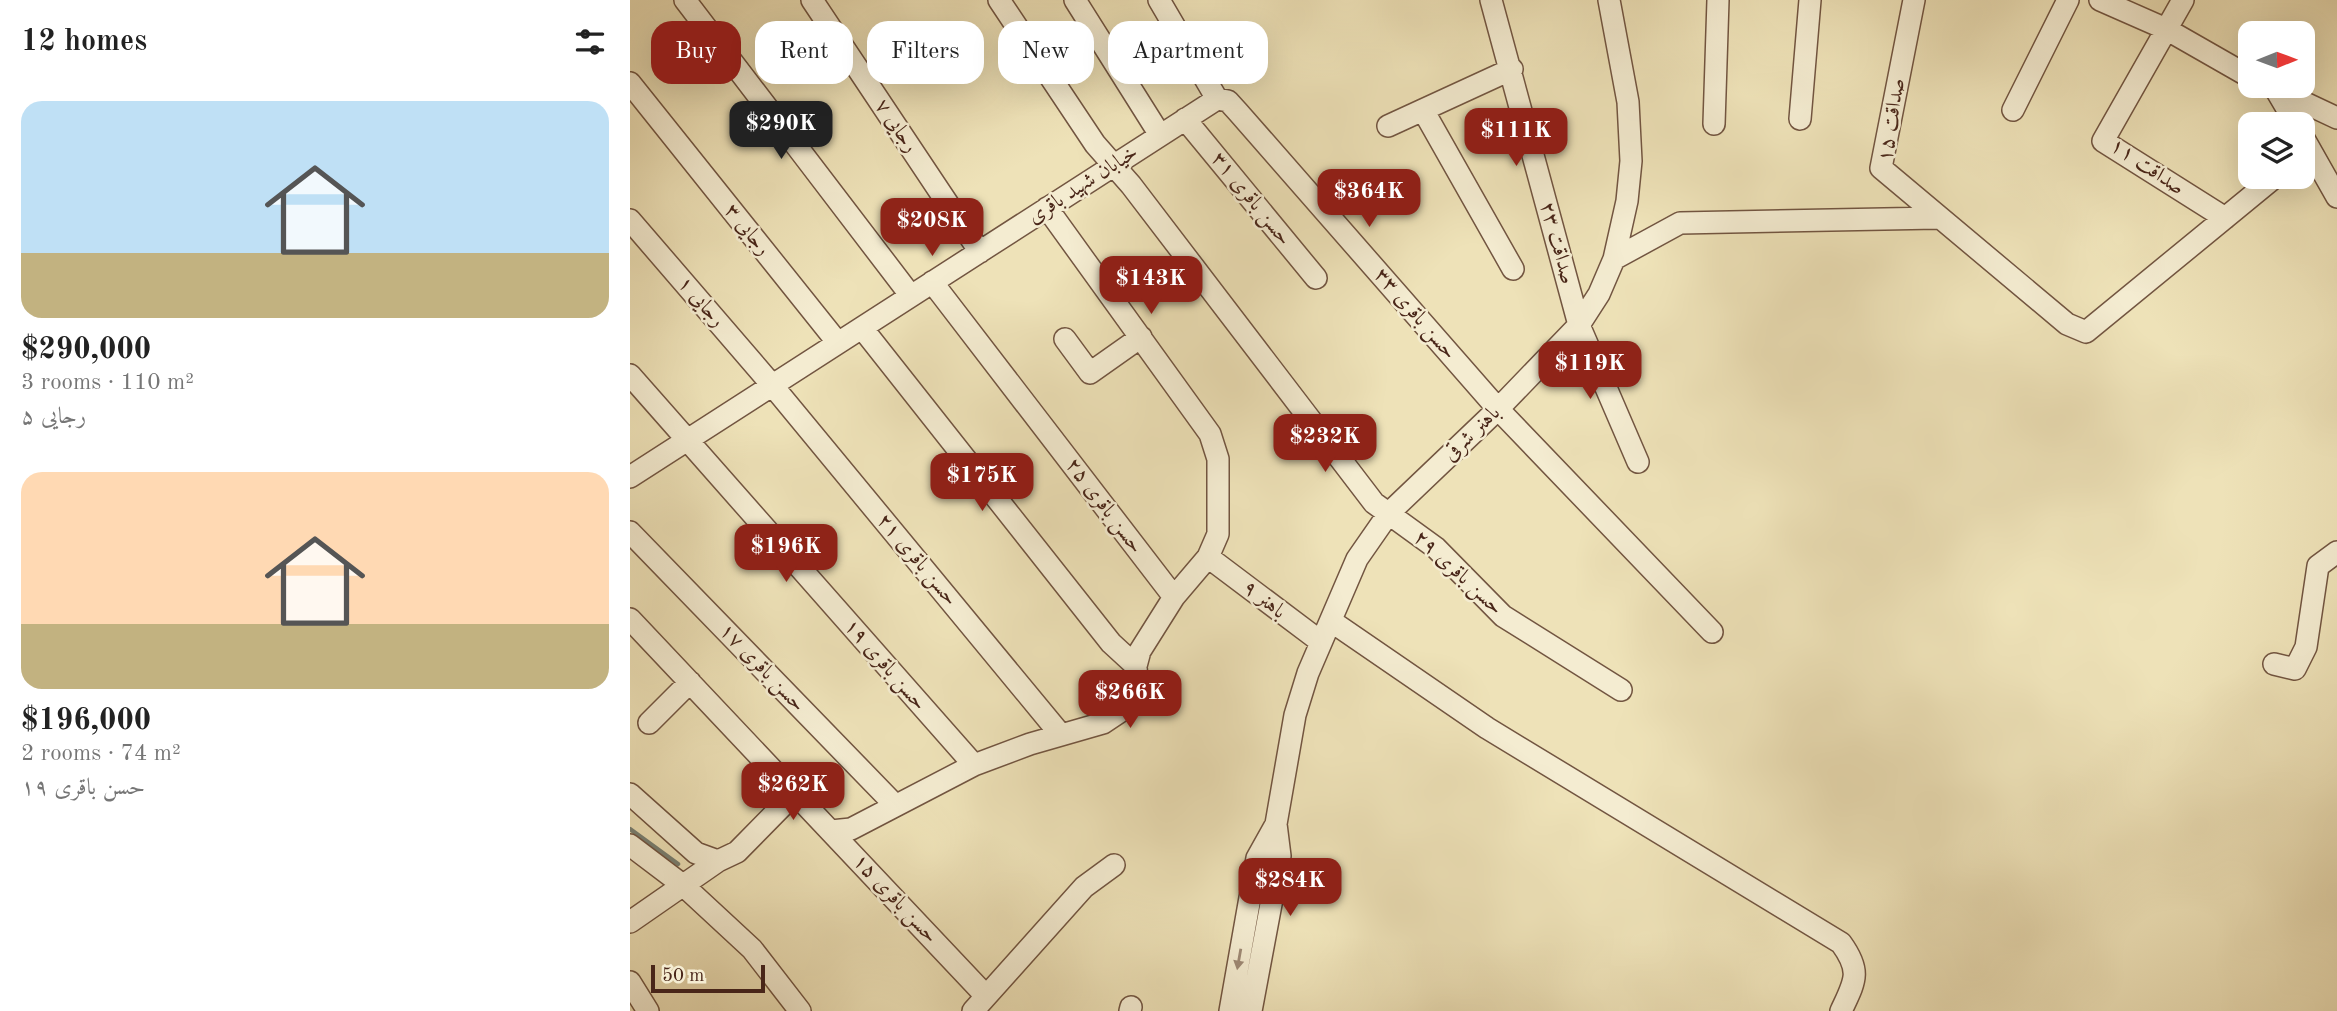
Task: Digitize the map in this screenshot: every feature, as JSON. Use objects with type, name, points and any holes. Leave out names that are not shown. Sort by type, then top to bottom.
[{"type":"street","points":[[685,0],[911,296]]},
{"type":"street","name":"رجایی ۷","points":[[812,0],[979,252]]},
{"type":"street","name":"حسن باقری ۲۹","points":[[999,0],[1095,145],[1374,503],[1436,548],[1503,616],[1621,690]]},
{"type":"street","points":[[1075,0],[1160,135]]},
{"type":"street","points":[[1159,0],[1217,99]]},
{"type":"street","name":"صداقت ۲۳","points":[[1491,0],[1512,69],[1579,325],[1638,462]]},
{"type":"street","name":"باهنر شرقی","points":[[1251,1011],[1280,856],[1276,824],[1295,715],[1321,642],[1357,559],[1389,513],[1498,409],[1579,325],[1599,294],[1614,258],[1627,201],[1631,160],[1628,102],[1609,0]]},
{"type":"street","points":[[1714,124],[1718,0]]},
{"type":"street","points":[[1800,118],[1810,0]]},
{"type":"street","name":"صداقت ۱۵","points":[[1914,0],[1881,168],[1937,218]]},
{"type":"street","points":[[2013,110],[2068,0]]},
{"type":"street","points":[[2100,0],[2166,29],[2238,70]]},
{"type":"street","points":[[2166,29],[2183,0]]},
{"type":"street","name":"صداقت ۱۱","points":[[2166,29],[2103,141],[2225,218]]},
{"type":"street","points":[[1388,126],[1512,69]]},
{"type":"street","name":"رجایی ۳","points":[[630,83],[838,343]]},
{"type":"street","points":[[2294,98],[2337,118]]},
{"type":"street","name":"خیابان شهید باقری","points":[[630,477],[1217,99]]},
{"type":"street","name":"حسن باقری ۳۳","points":[[1217,99],[1228,101],[1238,111],[1498,409],[1712,632]]},
{"type":"street","points":[[1423,110],[1513,269]]},
{"type":"street","name":"حسن باقری ۳۱","points":[[1185,119],[1316,278]]},
{"type":"street","points":[[2315,163],[2337,197]]},
{"type":"street","points":[[1614,258],[1680,223],[1937,218],[2067,324],[2086,332],[2260,189]]},
{"type":"street","points":[[831,831],[851,829],[894,804],[974,765],[1103,723],[1124,709],[1138,683],[1136,666],[1140,651],[1174,597],[1208,556],[1220,520],[1215,446],[1210,434],[1048,208]]},
{"type":"street","name":"رجایی ۱","points":[[630,220],[772,385]]},
{"type":"street","name":"حسن باقری ۲۵","points":[[932,282],[1174,597]]},
{"type":"street","points":[[862,328],[1111,643],[1136,666]]},
{"type":"street","points":[[1065,339],[1090,373],[1140,337]]},
{"type":"street","name":"حسن باقری ۱۹","points":[[630,375],[974,765]]},
{"type":"street","name":"حسن باقری ۲۱","points":[[772,385],[1061,735]]},
{"type":"street","name":"حسن باقری ۱۷","points":[[630,532],[894,804]]},
{"type":"street","points":[[2274,664],[2295,669],[2306,647],[2318,566],[2337,552]]},
{"type":"street","name":"باهنر ۹","points":[[1208,556],[1321,642]]},
{"type":"street","name":"حسن باقری ۱۵","points":[[630,618],[831,831],[980,1004]]},
{"type":"street","points":[[1331,621],[1487,728],[1841,943],[1852,958],[1857,978],[1841,1011]]},
{"type":"street","points":[[649,723],[690,682]]},
{"type":"street","points":[[630,922],[718,861],[737,852],[795,793]]},
{"type":"street","points":[[630,794],[696,853],[718,861]]},
{"type":"street","name":"باهنر شرقی","points":[[1230,1011],[1257,858],[1276,824]]},
{"type":"street","points":[[630,845],[684,886],[752,949],[800,1011]]},
{"type":"street","points":[[980,1004],[1084,887],[1114,865]]},
{"type":"street","points":[[630,982],[648,1011]]},
{"type":"waterway","points":[[630,829],[678,864]]}]
